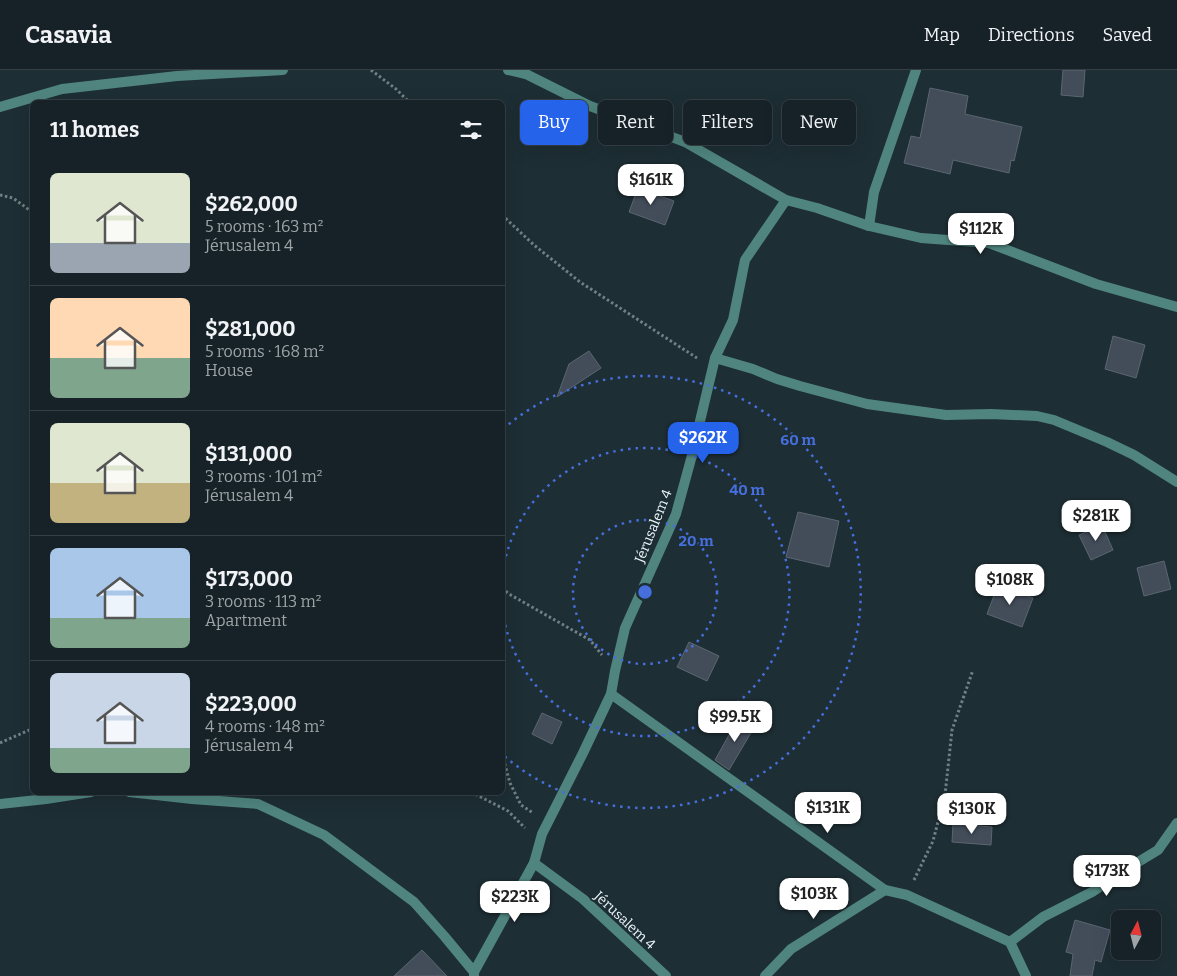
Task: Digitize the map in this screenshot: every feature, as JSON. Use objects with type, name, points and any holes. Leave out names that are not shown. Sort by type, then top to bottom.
[{"type":"street","points":[[0,106],[62,89],[177,76],[282,70]]},
{"type":"street","points":[[508,70],[524,72],[590,106],[685,142],[786,200],[817,208],[869,226],[921,238],[989,243],[1096,284],[1177,307]]},
{"type":"street","points":[[869,226],[874,192],[916,70]]},
{"type":"street","name":"Jérusalem 4","points":[[666,976],[583,899],[534,863],[541,839],[611,694],[625,628],[676,514],[714,363],[733,320],[744,260],[786,200]]},
{"type":"street","points":[[714,363],[753,369],[777,379],[867,404],[946,416],[991,414],[1038,416],[1054,420],[1107,442],[1177,482]]},
{"type":"street","points":[[611,694],[885,890],[907,895],[1010,942],[1026,976]]},
{"type":"street","points":[[0,804],[72,795]]},
{"type":"street","points":[[156,795],[258,804],[324,834],[414,902],[474,974],[534,863]]},
{"type":"street","points":[[1010,942],[1043,917],[1092,892],[1158,850],[1177,823]]},
{"type":"street","points":[[765,976],[790,949],[885,890]]},
{"type":"path","points":[[371,70],[407,100]]},
{"type":"path","points":[[0,195],[13,198],[30,211]]},
{"type":"path","points":[[505,218],[534,245],[580,282],[648,326],[714,363]]},
{"type":"path","points":[[505,591],[590,640],[615,670]]},
{"type":"path","points":[[907,895],[932,840],[945,796],[952,730],[973,670]]},
{"type":"path","points":[[0,743],[30,730]]},
{"type":"path","points":[[505,765],[510,783],[521,805],[532,812],[541,839]]},
{"type":"path","points":[[477,795],[508,811],[541,839]]},
{"type":"building","points":[[1063,70],[1085,70],[1083,97],[1061,95]]},
{"type":"building","points":[[930,88],[968,96],[965,114],[1022,127],[1014,161],[1011,160],[1009,173],[953,160],[950,174],[904,163],[911,136],[920,138]]},
{"type":"building","points":[[638,188],[674,201],[665,225],[629,212]]},
{"type":"building","points":[[1113,336],[1145,345],[1136,378],[1105,369]]},
{"type":"building","points":[[589,351],[601,368],[557,397],[569,364]]},
{"type":"building","points":[[798,512],[839,521],[829,567],[786,557]]},
{"type":"building","points":[[1102,525],[1113,550],[1091,560],[1079,535]]},
{"type":"building","points":[[1164,561],[1171,589],[1144,596],[1137,568]]},
{"type":"building","points":[[998,585],[1033,598],[1022,627],[987,614]]},
{"type":"building","points":[[689,642],[719,656],[707,681],[677,667]]},
{"type":"building","points":[[542,713],[562,722],[552,744],[532,734]]},
{"type":"building","points":[[739,717],[755,726],[729,770],[715,760]]},
{"type":"building","points":[[953,824],[992,827],[991,845],[952,842]]},
{"type":"building","points":[[1075,920],[1110,930],[1101,962],[1095,960],[1092,976],[1070,976],[1073,954],[1066,952]]},
{"type":"building","points":[[422,950],[447,976],[394,976]]}]
